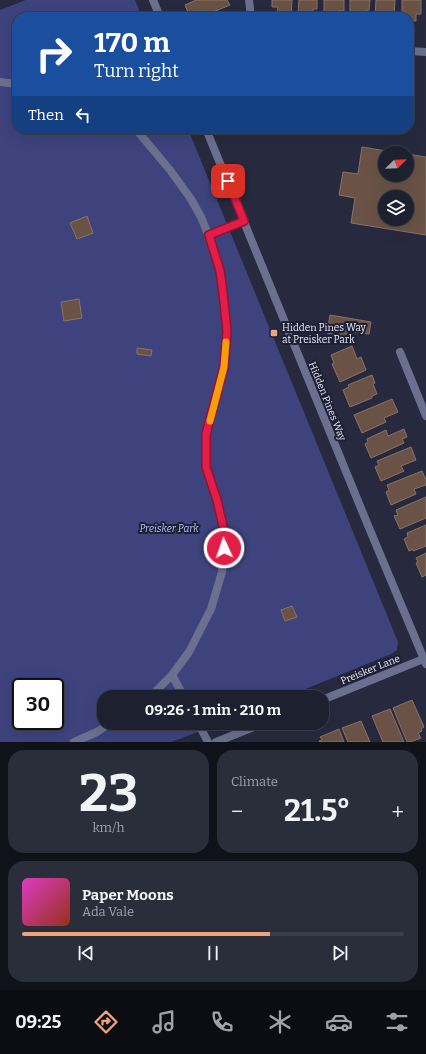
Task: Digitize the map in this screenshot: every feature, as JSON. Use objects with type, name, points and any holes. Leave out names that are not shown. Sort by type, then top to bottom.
[{"type":"street","points":[[153,0],[158,12]]},
{"type":"street","points":[[249,0],[250,12]]},
{"type":"street","points":[[414,51],[426,52]]},
{"type":"street","points":[[0,82],[12,83]]},
{"type":"street","points":[[140,134],[170,170],[191,200],[209,235],[220,271],[227,331],[224,367],[206,434],[206,467],[217,500],[225,535],[222,572],[211,609],[189,652],[172,675],[157,690]]},
{"type":"street","name":"Hidden Pines Way","points":[[208,134],[425,660]]},
{"type":"street","points":[[209,235],[244,221]]},
{"type":"street","points":[[400,352],[426,416]]},
{"type":"street","name":"Preisker Lane","points":[[329,697],[425,660]]},
{"type":"street","points":[[172,675],[180,690]]},
{"type":"street","points":[[74,742],[100,730]]},
{"type":"street","points":[[202,730],[208,742]]},
{"type":"street","points":[[216,742],[246,730]]},
{"type":"green space","name":"Preisker Park","points":[[26,0],[135,0],[140,12],[12,12],[12,134],[190,134],[398,642],[397,650],[391,654],[303,690],[97,690],[97,730],[203,730],[171,742],[0,742],[0,10]]},
{"type":"building","points":[[196,0],[227,0],[230,5],[213,12],[188,12],[185,5]]},
{"type":"building","points":[[272,0],[292,0],[291,12],[278,12],[278,7],[272,7]]},
{"type":"building","points":[[299,0],[317,0],[317,9],[313,9],[313,12],[298,12]]},
{"type":"building","points":[[324,0],[344,0],[344,11],[324,12]]},
{"type":"building","points":[[350,0],[370,0],[369,10],[366,10],[366,12],[350,12]]},
{"type":"building","points":[[376,0],[395,0],[394,12],[375,12]]},
{"type":"building","points":[[402,0],[421,0],[421,14],[416,14],[416,21],[414,21],[414,12],[402,12]]},
{"type":"building","points":[[362,147],[378,150],[378,182],[414,182],[414,155],[426,157],[426,235],[351,223],[355,198],[339,195],[343,172],[358,174]]},
{"type":"building","points":[[87,216],[93,233],[77,239],[70,223]]},
{"type":"building","points":[[79,299],[82,318],[64,321],[61,302]]},
{"type":"building","points":[[330,315],[371,322],[369,334],[351,332],[350,337],[327,333]]},
{"type":"building","points":[[352,346],[357,359],[361,357],[366,370],[340,382],[332,364],[334,363],[331,355]]},
{"type":"building","points":[[137,348],[152,350],[151,356],[137,354]]},
{"type":"building","points":[[372,375],[375,383],[373,384],[377,394],[372,396],[372,398],[350,407],[343,390],[349,387],[348,385]]},
{"type":"building","points":[[392,399],[398,412],[384,418],[386,422],[362,433],[354,415]]},
{"type":"building","points":[[404,429],[407,437],[402,439],[404,443],[371,458],[365,444],[368,442],[367,439],[386,430],[388,436]]},
{"type":"building","points":[[411,447],[416,460],[401,466],[404,471],[381,481],[375,467],[379,465],[377,461]]},
{"type":"building","points":[[422,471],[426,480],[426,485],[414,489],[416,494],[391,505],[386,492],[389,490],[387,485]]},
{"type":"building","points":[[426,497],[426,518],[400,529],[394,516],[398,515],[396,510]]},
{"type":"building","points":[[426,525],[426,546],[409,551],[404,539],[408,537],[407,533]]},
{"type":"building","points":[[426,553],[426,575],[422,577],[416,563],[418,562],[416,558]]},
{"type":"building","points":[[292,606],[297,617],[285,621],[281,610]]},
{"type":"building","points":[[412,700],[424,727],[421,729],[422,731],[418,733],[421,738],[407,742],[393,708]]},
{"type":"building","points":[[390,709],[404,742],[383,742],[372,716]]},
{"type":"building","points":[[361,721],[370,742],[348,742],[342,728]]},
{"type":"building","points":[[339,729],[344,742],[319,741],[322,740],[320,737]]},
{"type":"slow traffic","points":[[210,421],[224,367],[226,342]]},
{"type":"place","name":"Hidden Pines Way at Preisker Park","points":[[274,333]]},
{"type":"route","points":[[224,548],[225,535],[217,500],[206,467],[206,434],[224,367],[227,331],[220,271],[209,235],[244,221],[228,181]]}]
